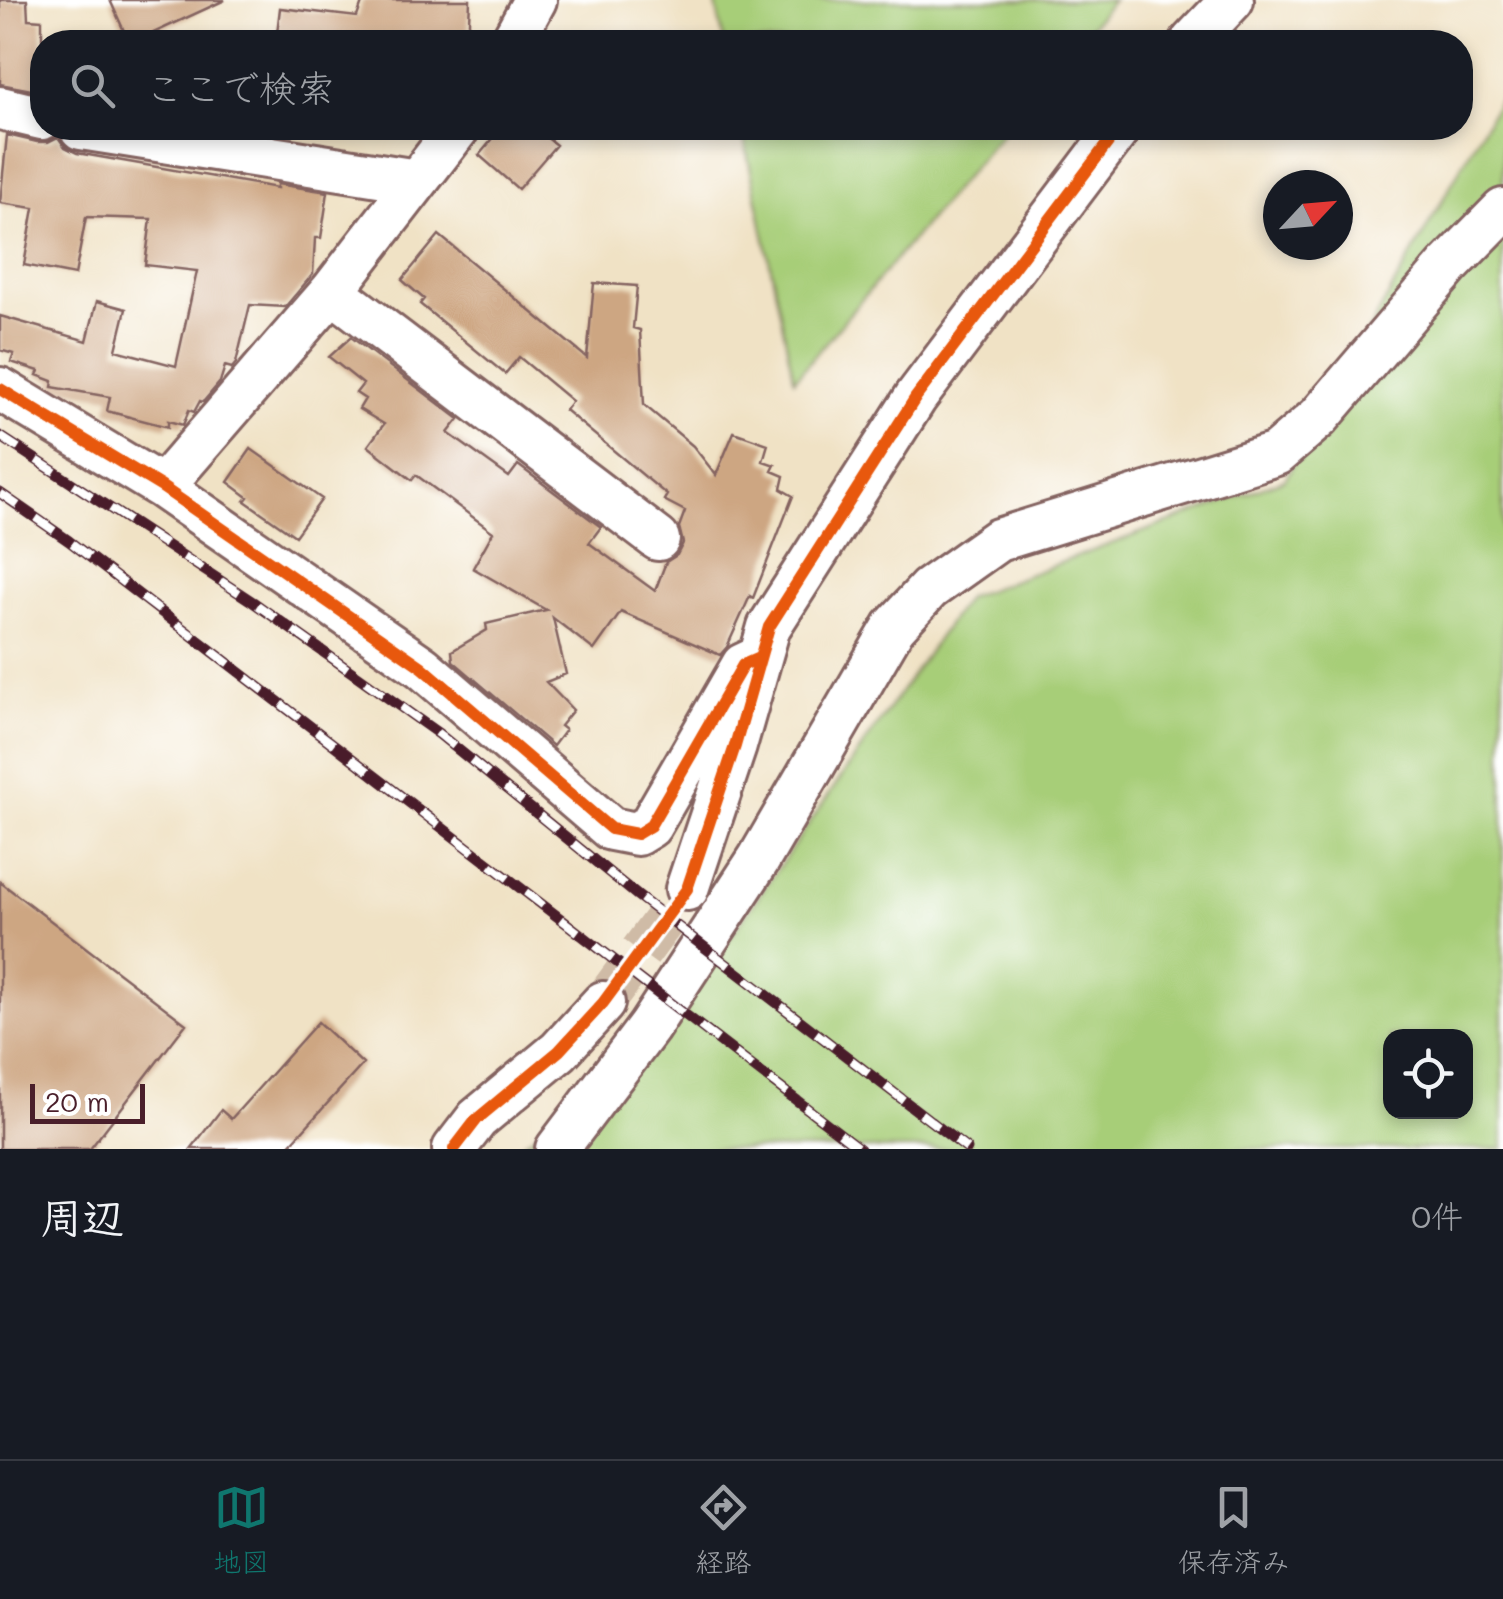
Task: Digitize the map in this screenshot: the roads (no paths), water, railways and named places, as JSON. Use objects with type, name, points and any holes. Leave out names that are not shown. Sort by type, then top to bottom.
[{"type":"street","points":[[519,30],[535,0]]},
{"type":"street","points":[[1203,30],[1232,0]]},
{"type":"street","points":[[0,108],[30,115]]},
{"type":"street","points":[[157,140],[417,181]]},
{"type":"street","points":[[162,487],[332,290],[449,140]]},
{"type":"street","points":[[687,889],[768,628],[916,397],[1110,140]]},
{"type":"street","points":[[558,1149],[649,1027],[759,859],[894,627],[930,589],[998,540],[1276,454],[1319,416],[1449,265],[1503,210]]},
{"type":"street","points":[[332,290],[658,538]]},
{"type":"street","points":[[0,389],[162,487],[422,667],[611,829],[637,834],[650,826],[743,665],[760,657]]},
{"type":"street","points":[[454,1149],[478,1119],[559,1051],[603,1004]]},
{"type":"tunnel","points":[[603,1003],[687,889]]},
{"type":"railway","points":[[0,436],[253,602],[439,734],[638,896],[967,1149]]},
{"type":"railway","points":[[0,493],[69,541],[860,1149]]}]
